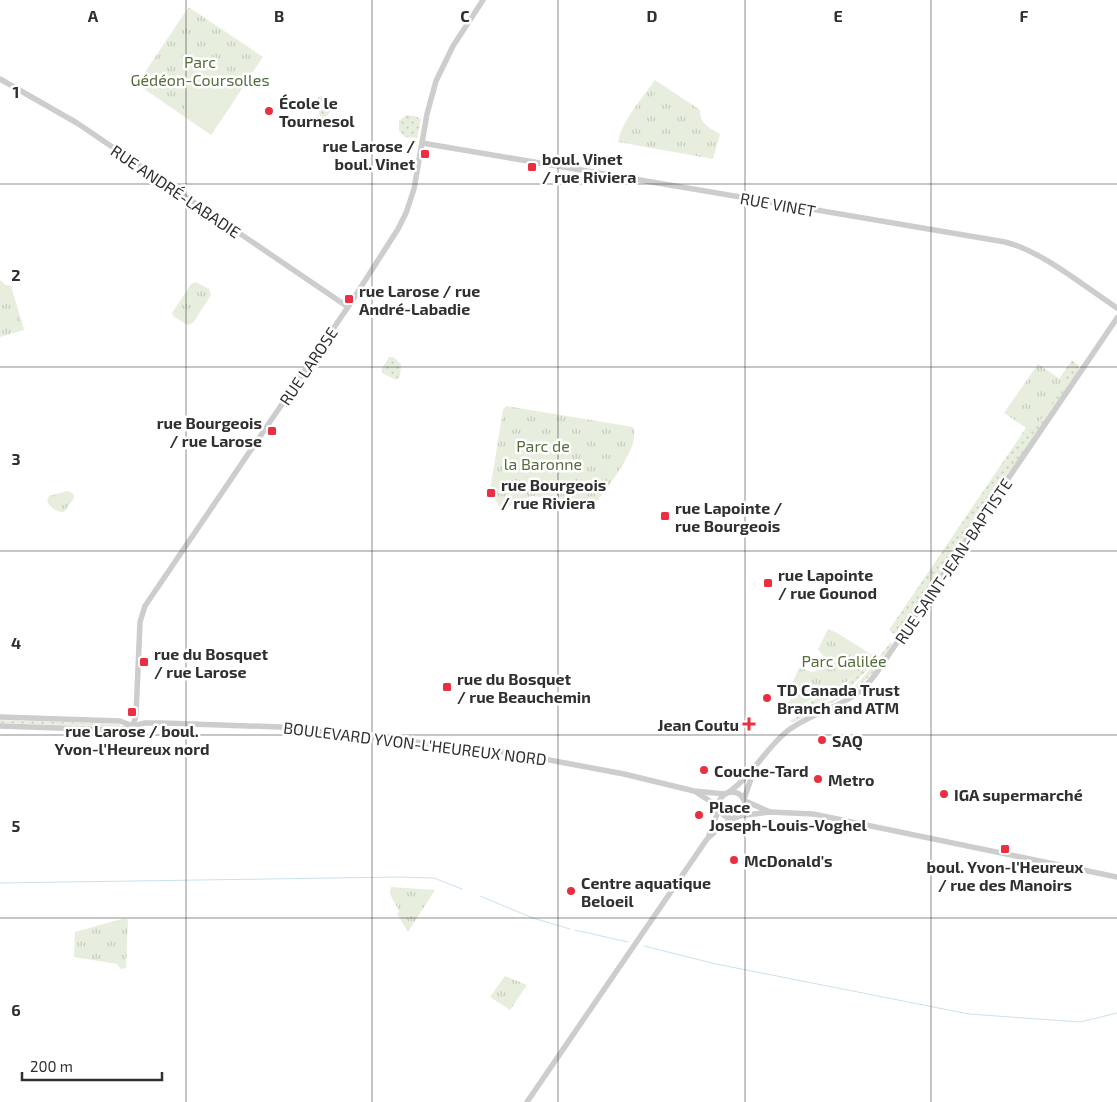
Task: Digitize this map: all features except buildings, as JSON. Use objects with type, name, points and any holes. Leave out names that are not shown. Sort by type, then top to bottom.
[{"type":"street","name":"RUE LAROSE","points":[[133,726],[136,715],[140,622],[145,606],[388,247],[404,217],[414,189],[429,104],[440,71],[452,46],[483,0]]},
{"type":"street","name":"RUE ANDRÉ-LABADIE","points":[[0,79],[76,124],[348,307]]},
{"type":"street","name":"RUE VINET","points":[[422,143],[1006,242],[1036,254],[1117,308]]},
{"type":"street","name":"RUE SAINT-JEAN-BAPTISTE","points":[[727,793],[741,783],[768,750],[787,731],[853,696],[875,675],[1117,318]]},
{"type":"street","name":"BOULEVARD YVON-L'HEUREUX NORD","points":[[0,717],[120,721],[133,726]]},
{"type":"street","name":"BOULEVARD YVON-L'HEUREUX NORD","points":[[0,726],[119,730],[144,723],[267,726],[512,752],[624,774],[694,791],[727,793]]},
{"type":"street","name":"RUE SAINT-JEAN-BAPTISTE","points":[[744,800],[754,768]]},
{"type":"street","name":"BOULEVARD YVON-L'HEUREUX NORD","points":[[694,791],[719,808]]},
{"type":"street","points":[[707,839],[720,801],[727,793],[737,793],[744,800],[770,812]]},
{"type":"street","points":[[528,1102],[707,839],[744,809],[744,800]]},
{"type":"street","points":[[719,808],[724,815],[736,817],[770,812],[813,814],[1117,877]]},
{"type":"green space","name":"Parc Gédéon-Coursolles","points":[[188,8],[263,57],[211,135],[137,84]]},
{"type":"green space","points":[[199,63],[218,76],[220,74],[234,83],[236,98],[212,133],[191,119],[183,103],[185,82]]},
{"type":"green space","points":[[655,80],[700,110],[703,122],[720,134],[713,159],[618,142],[623,126]]},
{"type":"green space","points":[[656,92],[666,99],[654,116],[644,109]]},
{"type":"green space","points":[[321,96],[334,106],[324,121],[320,118],[317,100]]},
{"type":"green space","points":[[406,115],[421,119],[417,138],[405,137],[399,131],[399,121]]},
{"type":"green space","points":[[0,280],[5,285],[11,286],[24,330],[0,337]]},
{"type":"green space","points":[[196,282],[209,289],[211,295],[193,323],[187,325],[173,316],[172,313],[191,284]]},
{"type":"green space","points":[[389,357],[393,357],[401,364],[400,376],[396,380],[384,374],[381,370]]},
{"type":"green space","points":[[1072,360],[1078,365],[1078,371],[901,633],[894,634],[889,630]]},
{"type":"green space","points":[[1038,364],[1066,383],[1032,432],[1004,413]]},
{"type":"green space","name":"Parc de la Baronne","points":[[506,406],[633,427],[633,444],[617,474],[594,503],[532,496],[501,509],[490,490],[503,410]]},
{"type":"green space","points":[[509,440],[558,450],[551,484],[502,474]]},
{"type":"green space","points":[[67,491],[73,493],[74,498],[64,512],[57,511],[48,503],[49,496]]},
{"type":"green space","name":"Parc Galilée","points":[[828,629],[872,655],[852,678],[842,685],[784,715],[781,711],[791,699],[791,694],[788,691],[801,665],[812,672],[822,666],[824,657],[818,649]]},
{"type":"green space","points":[[891,642],[892,645],[874,672],[853,692],[794,722],[789,721],[853,688]]},
{"type":"green space","points":[[866,664],[872,665],[848,689],[794,716],[794,710],[848,682]]},
{"type":"green space","points":[[0,720],[120,724],[120,727],[0,723]]},
{"type":"green space","points":[[391,887],[435,890],[408,932],[397,914],[399,911],[390,893]]},
{"type":"green space","points":[[125,918],[128,920],[126,968],[121,969],[117,964],[74,957],[75,932]]},
{"type":"green space","points":[[505,976],[527,985],[510,1010],[490,997]]},
{"type":"waterway","points":[[0,883],[400,877],[434,878],[462,889]]},
{"type":"waterway","points":[[480,896],[533,918],[570,929]]},
{"type":"waterway","points":[[575,930],[628,942]]},
{"type":"waterway","points":[[644,946],[716,964],[969,1014],[1080,1022],[1117,1013]]},
{"type":"place","name":"École le Tournesol","points":[[269,111]]},
{"type":"place","name":"rue Larose / boul. Vinet","points":[[425,154]]},
{"type":"place","name":"boul. Vinet / rue Riviera","points":[[532,167]]},
{"type":"place","name":"rue Larose / rue André-Labadie","points":[[349,299]]},
{"type":"place","name":"rue Bourgeois / rue Larose","points":[[272,431]]},
{"type":"place","name":"rue Bourgeois / rue Riviera","points":[[491,493]]},
{"type":"place","name":"rue Lapointe / rue Bourgeois","points":[[665,516]]},
{"type":"place","name":"rue Lapointe / rue Gounod","points":[[768,583]]},
{"type":"place","name":"rue du Bosquet / rue Larose","points":[[144,662]]},
{"type":"place","name":"rue du Bosquet / rue Beauchemin","points":[[447,687]]},
{"type":"place","name":"TD Canada Trust Branch and ATM","points":[[767,698]]},
{"type":"place","name":"rue Larose / boul. Yvon-l'Heureux nord","points":[[132,712]]},
{"type":"place","name":"Jean Coutu","points":[[749,724]]},
{"type":"place","name":"SAQ","points":[[822,740]]},
{"type":"place","name":"Couche-Tard","points":[[704,770]]},
{"type":"place","name":"Metro","points":[[818,779]]},
{"type":"place","name":"IGA supermarché","points":[[944,794]]},
{"type":"place","name":"Place Joseph-Louis-Voghel","points":[[699,815]]},
{"type":"place","name":"boul. Yvon-l'Heureux / rue des Manoirs","points":[[1005,849]]},
{"type":"place","name":"McDonald's","points":[[734,860]]},
{"type":"place","name":"Centre aquatique Beloeil","points":[[571,891]]}]
